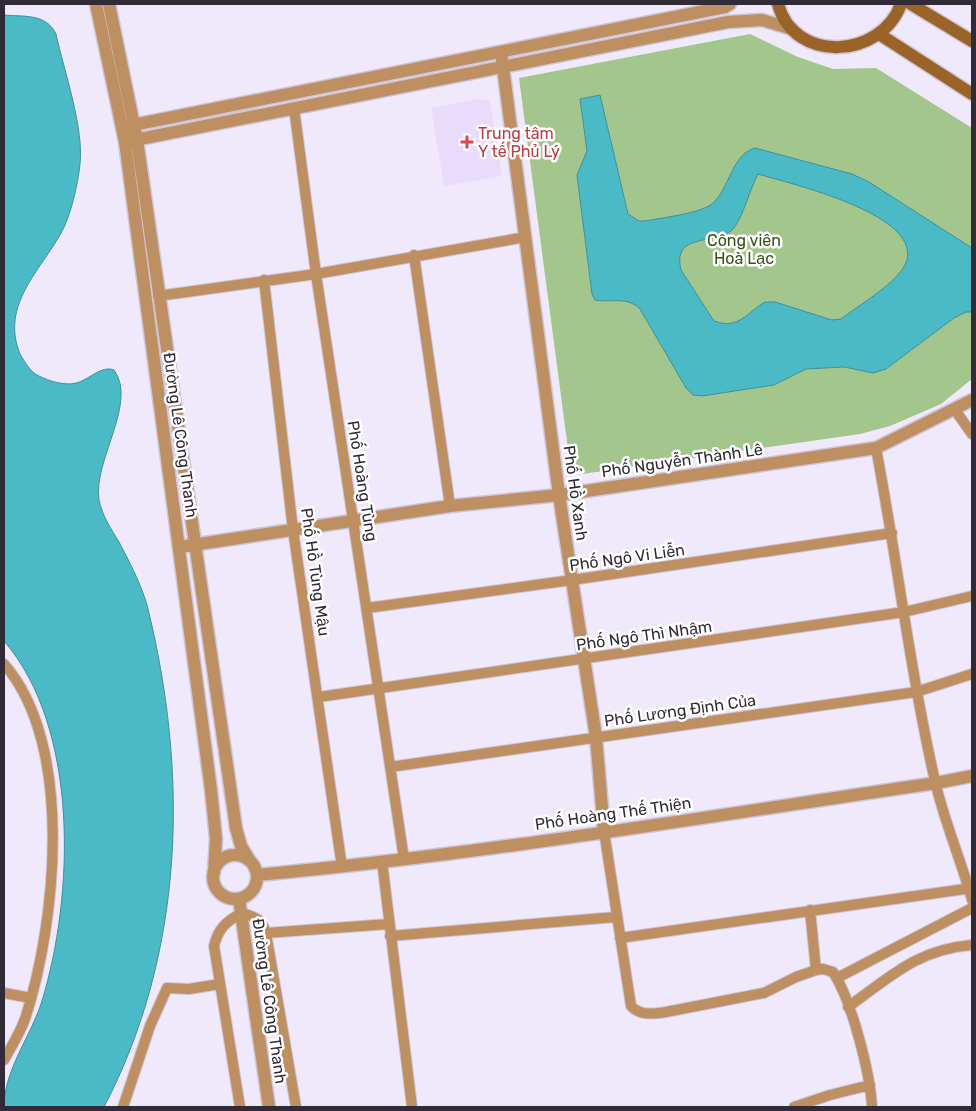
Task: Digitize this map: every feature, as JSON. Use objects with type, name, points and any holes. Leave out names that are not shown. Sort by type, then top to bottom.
[{"type":"main road","points":[[778,4],[792,29],[810,42],[832,48],[854,47],[879,34],[890,24],[901,4]]},
{"type":"main road","points":[[912,4],[972,41]]},
{"type":"main road","points":[[879,34],[972,94]]},
{"type":"street","name":"Đường Lê Công Thanh","points":[[96,4],[128,126]]},
{"type":"street","name":"Đường Lê Công Thanh","points":[[109,4],[158,296],[236,828],[241,846],[250,861]]},
{"type":"street","points":[[128,126],[725,7],[730,4]]},
{"type":"street","points":[[131,141],[728,22],[762,20],[792,29]]},
{"type":"street","name":"Phố Hồ Xanh","points":[[501,52],[560,495],[596,737],[604,831],[631,1006],[638,1012],[652,1014],[764,993],[796,977],[816,970]]},
{"type":"street","points":[[291,94],[294,108]]},
{"type":"street","name":"Phố Hoàng Tùng","points":[[294,108],[316,274],[404,858]]},
{"type":"street","name":"Đường Lê Công Thanh","points":[[131,141],[179,547],[216,838],[214,873]]},
{"type":"street","points":[[158,296],[316,274],[414,255],[526,237]]},
{"type":"street","points":[[414,255],[450,506]]},
{"type":"street","name":"Phố Hồ Tùng Mậu","points":[[264,280],[294,530],[342,867]]},
{"type":"street","name":"Phố Nguyễn Thành Lê","points":[[179,547],[450,506],[560,495],[876,448],[972,400]]},
{"type":"street","points":[[955,410],[972,434]]},
{"type":"street","points":[[876,448],[892,533],[916,692],[936,784],[970,888],[972,900]]},
{"type":"street","name":"Phố Ngô Vi Liễn","points":[[367,608],[892,533]]},
{"type":"street","name":"Phố Ngô Thì Nhậm","points":[[319,697],[904,612],[972,596]]},
{"type":"street","points":[[4,664],[34,719],[45,758],[51,795],[52,884],[44,946],[31,998],[24,1021],[4,1060]]},
{"type":"street","name":"Phố Lương Định Của","points":[[390,766],[916,692],[972,674]]},
{"type":"street","name":"Phố Hoàng Thế Thiện","points":[[257,875],[342,867],[604,831],[936,784],[972,776]]},
{"type":"street","points":[[236,855],[250,861],[257,875],[255,887],[251,893],[239,899],[225,897],[220,893],[213,881],[216,866],[228,857],[236,855]]},
{"type":"street","points":[[382,861],[412,1107]]},
{"type":"street","points":[[620,938],[970,888]]},
{"type":"street","name":"Đường Lê Công Thanh","points":[[239,899],[269,1107]]},
{"type":"street","points":[[837,978],[972,908]]},
{"type":"street","points":[[810,910],[816,970],[828,970],[833,972],[837,978],[848,1007],[870,1085],[872,1107]]},
{"type":"street","points":[[240,1107],[214,946],[218,931],[230,919],[242,913],[258,918],[263,924],[266,933],[296,1107]]},
{"type":"street","points":[[390,936],[616,917]]},
{"type":"street","points":[[266,933],[389,924]]},
{"type":"street","points":[[848,1007],[911,962],[939,950],[972,945]]},
{"type":"street","points":[[123,1107],[150,1026],[167,988],[189,989],[220,984]]},
{"type":"street","points":[[4,993],[31,998]]},
{"type":"street","points":[[794,1107],[830,1095],[870,1085]]},
{"type":"shaded area","name":"Trung tâm Y tế Phủ Lý","points":[[478,99],[490,101],[502,176],[444,186],[431,108]]},
{"type":"green space","name":"Công viên Hoà Lạc","points":[[750,34],[798,57],[833,69],[876,68],[972,128],[972,379],[941,404],[890,426],[860,434],[582,474],[570,464],[519,78]]},
{"type":"water","points":[[4,15],[27,16],[40,19],[52,27],[56,34],[73,99],[80,149],[78,180],[68,218],[19,304],[15,320],[15,336],[20,354],[26,363],[33,372],[43,378],[57,383],[72,384],[100,371],[109,369],[114,370],[120,383],[121,399],[102,467],[99,500],[110,527],[142,589],[147,605],[161,668],[169,733],[173,797],[172,861],[164,924],[151,987],[131,1048],[104,1107],[4,1107],[8,1080],[42,1001],[53,959],[60,913],[64,864],[64,815],[58,766],[46,720],[29,677],[4,641]]},
{"type":"water","points":[[600,95],[628,214],[639,221],[681,215],[708,207],[719,197],[741,157],[755,148],[852,174],[869,182],[972,248],[972,312],[966,312],[954,318],[886,369],[873,373],[844,367],[806,369],[774,385],[702,396],[693,395],[686,388],[640,309],[625,301],[595,300],[592,294],[577,175],[587,151],[580,99]],"holes":[[[758,174],[824,194],[851,204],[877,217],[896,231],[907,247],[905,265],[885,287],[841,319],[832,320],[775,302],[765,302],[736,322],[723,323],[714,321],[681,270],[680,257],[683,249],[689,244],[727,234],[734,228]]]},
{"type":"place","name":"Trung tâm Y tế Phủ Lý","points":[[467,142]]}]
